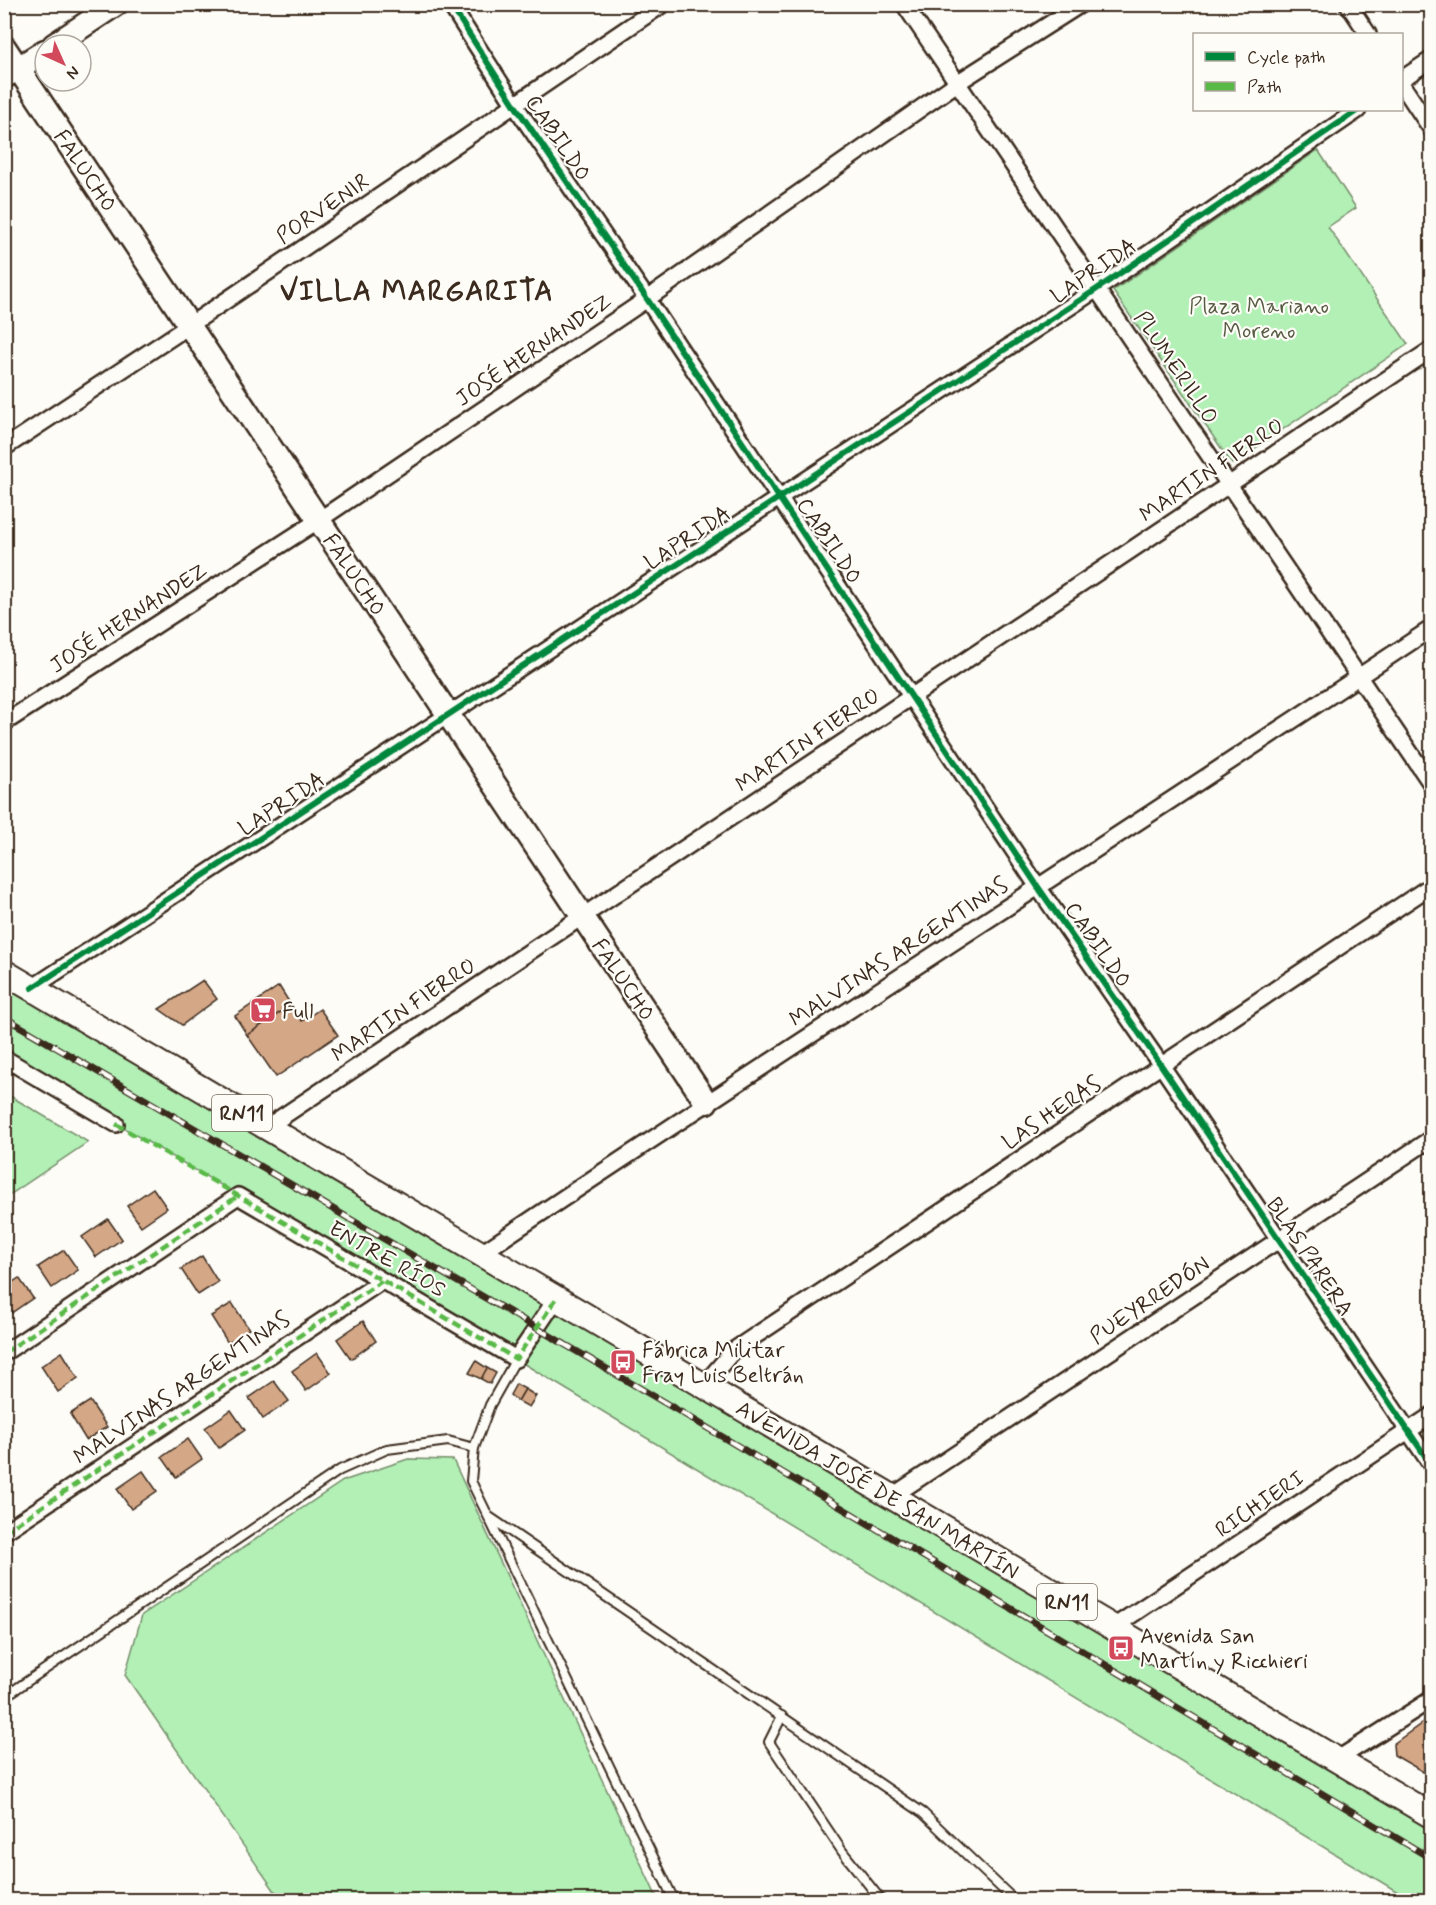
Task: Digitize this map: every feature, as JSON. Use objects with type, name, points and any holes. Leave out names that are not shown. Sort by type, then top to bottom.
[{"type":"main road","name":"RN11","points":[[4,972],[480,1254]]},
{"type":"main road","name":"AVENIDA JOSÉ DE SAN MARTÍN","points":[[480,1254],[1431,1816]]},
{"type":"street","points":[[72,33],[116,4]]},
{"type":"street","name":"CABILDO","points":[[450,4],[514,104],[647,298],[1038,887],[1161,1065]]},
{"type":"street","name":"PORVENIR","points":[[4,448],[190,325],[663,4]]},
{"type":"street","name":"PLUMERILLO","points":[[904,4],[1431,785]]},
{"type":"street","name":"JOSÉ HERNANDEZ","points":[[4,723],[319,520],[647,298],[957,82],[1081,4]]},
{"type":"street","points":[[1348,4],[1367,33]]},
{"type":"street","name":"FALUCHO","points":[[4,46],[12,73],[190,325],[706,1102]]},
{"type":"street","points":[[12,73],[33,59]]},
{"type":"street","points":[[1403,78],[1431,59]]},
{"type":"street","points":[[1403,88],[1431,130]]},
{"type":"street","name":"LAPRIDA","points":[[32,988],[1097,289],[1357,111]]},
{"type":"street","name":"MARTIN FIERRO","points":[[267,1127],[1431,349]]},
{"type":"street","name":"MALVINAS ARGENTINAS","points":[[480,1254],[706,1102],[1431,628]]},
{"type":"street","name":"LAS HERAS","points":[[703,1386],[734,1350],[1431,885]]},
{"type":"street","points":[[4,1058],[116,1124]]},
{"type":"street","name":"BLAS PARERA","points":[[1161,1065],[1431,1466]]},
{"type":"street","name":"PUEYRREDÓN","points":[[891,1497],[1431,1138]]},
{"type":"street","name":"ENTRE RÍOS","points":[[4,1353],[238,1196],[516,1359]]},
{"type":"street","name":"MALVINAS ARGENTINAS","points":[[4,1532],[382,1281]]},
{"type":"street","points":[[516,1359],[556,1299]]},
{"type":"street","name":"RICHIERI","points":[[1112,1628],[1431,1415]]},
{"type":"street","points":[[1338,1759],[1431,1699]]},
{"type":"lane","points":[[516,1359],[490,1405],[474,1448],[471,1481],[674,1900]]},
{"type":"lane","points":[[4,1697],[340,1470],[387,1449],[448,1441],[474,1448]]},
{"type":"lane","points":[[488,1516],[922,1813],[1014,1900]]},
{"type":"lane","points":[[782,1716],[769,1742],[842,1851],[881,1900]]},
{"type":"green space","name":"Plaza Mariano Moreno","points":[[1318,150],[1356,208],[1328,227],[1408,344],[1232,464],[1113,291]]},
{"type":"green space","points":[[5,972],[1431,1816],[1431,1900],[1411,1900],[516,1359],[5,1058]]},
{"type":"green space","points":[[5,1093],[88,1142],[5,1198]]},
{"type":"green space","points":[[408,1459],[453,1460],[658,1900],[281,1900],[125,1675],[142,1615],[343,1481]]},
{"type":"building","points":[[203,980],[217,999],[182,1025],[159,1009]]},
{"type":"building","name":"Full","points":[[279,986],[291,1005],[247,1035],[235,1016]]},
{"type":"building","points":[[291,1005],[302,1021],[320,1009],[338,1035],[276,1077],[247,1035]]},
{"type":"building","points":[[153,1188],[167,1208],[141,1226],[127,1206]]},
{"type":"building","points":[[108,1219],[122,1239],[96,1257],[82,1237]]},
{"type":"building","points":[[64,1250],[78,1270],[52,1288],[38,1267]]},
{"type":"building","points":[[202,1256],[218,1282],[198,1295],[181,1269]]},
{"type":"building","points":[[19,1278],[33,1298],[7,1316],[4,1313],[4,1288]]},
{"type":"building","points":[[232,1303],[249,1329],[228,1343],[211,1316]]},
{"type":"building","points":[[363,1321],[376,1341],[351,1359],[337,1339]]},
{"type":"building","points":[[62,1352],[78,1378],[58,1392],[41,1366]]},
{"type":"building","points":[[317,1353],[331,1373],[306,1391],[292,1371]]},
{"type":"building","points":[[476,1361],[487,1368],[481,1379],[469,1373]]},
{"type":"building","points":[[487,1368],[496,1373],[490,1384],[481,1379]]},
{"type":"building","points":[[274,1381],[289,1401],[263,1419],[249,1398]]},
{"type":"building","points":[[516,1384],[525,1389],[518,1401],[510,1395]]},
{"type":"building","points":[[525,1389],[536,1396],[529,1407],[518,1401]]},
{"type":"building","points":[[90,1401],[107,1427],[86,1440],[70,1414]]},
{"type":"building","points":[[231,1410],[245,1430],[219,1448],[205,1428]]},
{"type":"building","points":[[188,1439],[202,1459],[176,1477],[162,1457]]},
{"type":"building","points":[[143,1471],[157,1491],[131,1509],[117,1489]]},
{"type":"building","points":[[1432,1716],[1432,1777],[1394,1755],[1393,1744]]},
{"type":"railway","points":[[4,1017],[684,1414],[1432,1859]]},
{"type":"marked path","points":[[116,1124],[516,1359],[556,1299]]},
{"type":"marked path","points":[[4,1353],[238,1196]]},
{"type":"marked path","points":[[4,1532],[382,1281]]},
{"type":"cycle path","points":[[450,4],[514,104],[647,299],[1038,887],[1432,1466]]},
{"type":"cycle path","points":[[32,988],[1097,289],[1357,111]]},
{"type":"place","name":"Full","points":[[263,1010]]},
{"type":"place","name":"Fábrica Militar Fray Luis Beltrán","points":[[623,1362]]},
{"type":"place","name":"Avenida San Martín y Ricchieri","points":[[1121,1648]]},
{"type":"district","name":"VILLA MARGARITA","points":[[417,290]]}]
